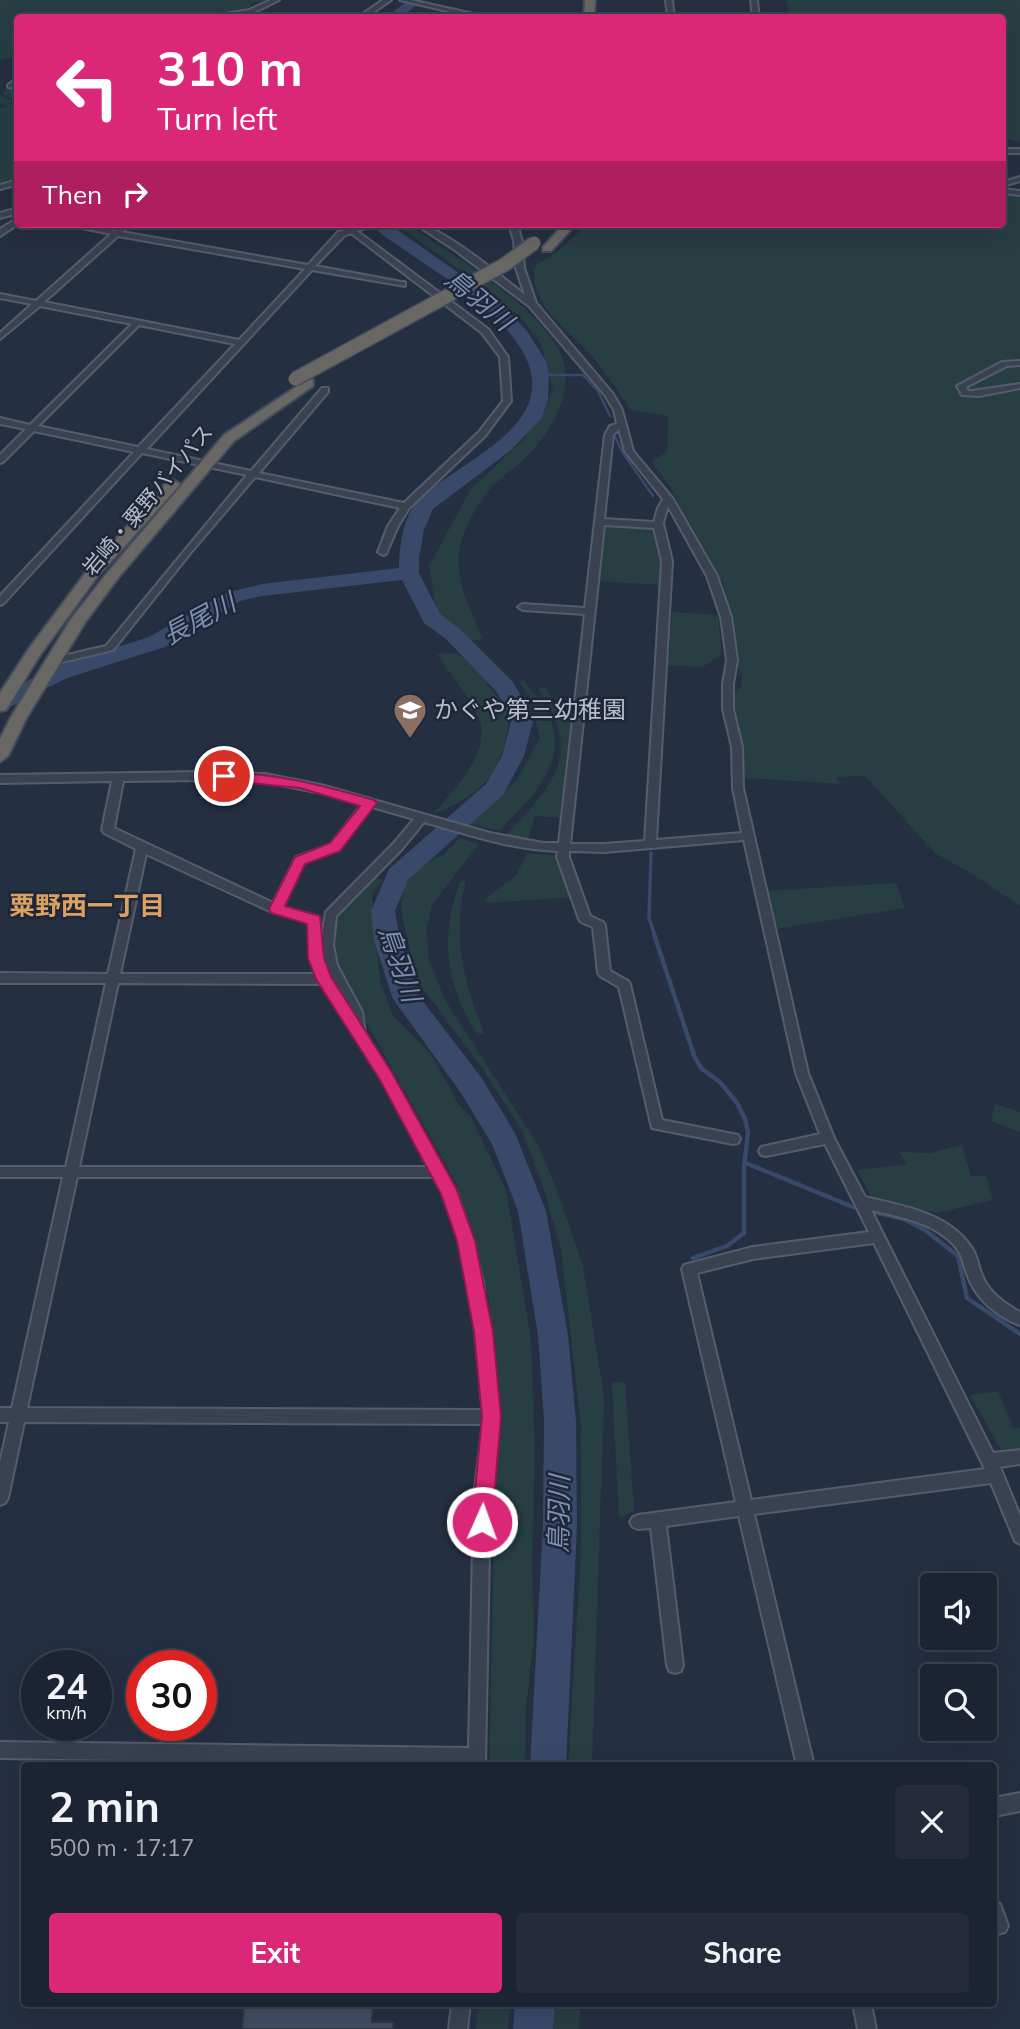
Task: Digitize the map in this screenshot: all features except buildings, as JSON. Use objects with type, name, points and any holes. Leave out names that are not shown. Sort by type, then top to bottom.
[{"type":"highway","name":"岩崎・粟野バイパス","points":[[301,381],[504,265],[550,228]]},
{"type":"highway","name":"岩崎・粟野バイパス","points":[[0,756],[26,706],[79,619],[199,463],[215,433],[265,396],[301,381],[547,249],[566,228]]},
{"type":"highway","name":"岩崎・粟野バイパス","points":[[0,706],[92,574],[199,463]]},
{"type":"street","points":[[245,14],[276,0]]},
{"type":"street","points":[[366,14],[388,0]]},
{"type":"street","points":[[403,0],[465,14]]},
{"type":"street","points":[[431,8],[443,0]]},
{"type":"street","points":[[233,14],[248,12]]},
{"type":"street","points":[[89,228],[402,284]]},
{"type":"street","points":[[0,338],[123,228]]},
{"type":"street","points":[[0,602],[239,342],[341,234],[350,228],[485,331],[504,357],[507,401],[482,433],[406,506],[393,526],[383,552]]},
{"type":"street","points":[[426,228],[455,246],[532,303],[609,394],[618,410],[629,451],[668,499],[712,576],[726,617],[732,660],[728,709],[737,747],[738,788],[802,1073],[828,1138],[992,1468],[1020,1536]]},
{"type":"street","points":[[514,228],[519,240],[520,268],[532,303]]},
{"type":"street","points":[[0,296],[239,342]]},
{"type":"street","points":[[0,460],[138,322]]},
{"type":"street","points":[[1020,363],[1005,364],[961,386],[961,389],[973,394],[1020,386]]},
{"type":"street","points":[[50,668],[109,648],[325,390]]},
{"type":"street","points":[[0,421],[406,506]]},
{"type":"street","points":[[622,425],[612,428],[609,435],[563,849],[570,880],[585,919],[599,925],[604,973],[624,984],[657,1124],[733,1139]]},
{"type":"street","points":[[650,845],[667,561],[657,525],[660,509],[668,499]]},
{"type":"street","points":[[600,522],[657,525]]},
{"type":"street","points":[[523,607],[590,611]]},
{"type":"street","points":[[0,779],[204,776],[265,778],[321,789],[490,837],[563,849],[650,845],[748,836]]},
{"type":"street","points":[[0,1750],[477,1761],[482,1496],[492,1417],[476,1282],[450,1193],[386,1076],[324,979],[316,958],[315,920],[276,909],[108,830],[118,778]]},
{"type":"street","points":[[276,909],[300,860],[335,847],[369,803]]},
{"type":"street","points":[[359,1034],[360,1019],[336,976],[328,954],[330,915],[424,818]]},
{"type":"street","points":[[0,1498],[142,846]]},
{"type":"street","points":[[0,978],[324,979]]},
{"type":"street","points":[[766,1151],[828,1138]]},
{"type":"street","points":[[0,1172],[438,1172]]},
{"type":"street","points":[[864,1207],[906,1212],[935,1223],[956,1238],[969,1254],[975,1276],[987,1296],[1020,1319]]},
{"type":"street","points":[[805,1762],[689,1269],[753,1253],[879,1237]]},
{"type":"street","points":[[0,1415],[492,1417]]},
{"type":"street","points":[[638,1522],[732,1511],[745,1506],[992,1468],[1020,1457]]},
{"type":"street","points":[[658,1520],[675,1665]]},
{"type":"street","points":[[997,1806],[1020,1802]]},
{"type":"street","points":[[458,2029],[461,2007]]},
{"type":"street","points":[[863,2007],[867,2029]]},
{"type":"green space","points":[[0,0],[266,0],[253,3],[249,8],[208,14],[14,14],[14,58],[0,60]]},
{"type":"green space","points":[[786,0],[1020,0],[1020,142],[1006,139],[1006,14],[789,14]]},
{"type":"green space","points":[[8,88],[14,89],[14,101],[2,93]]},
{"type":"green space","points":[[0,95],[12,101],[10,104],[14,103],[14,181],[0,186],[0,109],[8,105],[0,104]]},
{"type":"green space","points":[[1006,193],[1020,195],[1020,906],[971,873],[936,854],[865,776],[837,777],[840,784],[745,778],[733,695],[742,686],[742,675],[730,652],[723,583],[670,487],[652,462],[667,451],[668,416],[631,410],[592,356],[545,306],[535,282],[534,267],[559,250],[584,228],[1006,228]]},
{"type":"green space","points":[[402,228],[413,228],[505,292],[540,324],[553,340],[565,371],[562,403],[547,433],[525,458],[489,490],[466,527],[459,552],[460,575],[465,597],[483,639],[467,641],[436,611],[429,566],[471,489],[522,441],[544,409],[553,390],[541,344],[525,323],[493,294]]},
{"type":"green space","points":[[605,522],[650,524],[661,554],[661,585],[598,581]]},
{"type":"green space","points":[[672,612],[718,615],[722,653],[703,667],[668,665]]},
{"type":"green space","points":[[455,653],[473,663],[481,672],[507,708],[508,724],[502,752],[490,777],[471,795],[433,814],[470,768],[481,741],[477,714],[437,654]]},
{"type":"green space","points":[[523,680],[546,710],[553,729],[555,746],[552,762],[535,792],[499,831],[470,824],[516,781],[540,738],[530,697],[519,682]]},
{"type":"green space","points":[[545,687],[563,718],[572,719],[562,818],[535,816],[528,839],[506,835],[538,800],[557,768],[561,751],[559,732],[552,711],[538,688]]},
{"type":"green space","points":[[460,838],[479,844],[432,905],[426,930],[429,960],[445,1000],[537,1143],[555,1185],[583,1266],[604,1397],[592,1762],[568,1762],[581,1553],[581,1425],[561,1250],[543,1186],[522,1131],[483,1069],[422,987],[411,958],[401,908],[405,882],[424,864],[443,855]]},
{"type":"green space","points":[[527,854],[555,855],[571,897],[490,903],[485,899],[516,875]]},
{"type":"green space","points":[[374,877],[383,880],[372,894],[380,981],[393,1016],[430,1053],[458,1103],[471,1117],[506,1190],[531,1339],[535,1451],[532,1565],[534,1638],[526,1708],[525,1762],[489,1762],[497,1407],[489,1300],[457,1185],[342,979],[334,945],[334,932],[342,911]]},
{"type":"green space","points":[[466,880],[460,940],[465,976],[484,1033],[478,1036],[459,999],[449,961],[449,923],[453,903],[460,882]]},
{"type":"green space","points":[[896,883],[905,908],[775,929],[766,891]]},
{"type":"green space","points":[[995,1104],[1020,1112],[1020,1132],[991,1121]]},
{"type":"green space","points":[[962,1145],[971,1176],[986,1176],[993,1200],[937,1213],[873,1201],[857,1170],[907,1164],[899,1152],[930,1153]]},
{"type":"green space","points":[[625,1382],[634,1511],[619,1518],[612,1383]]},
{"type":"green space","points":[[998,1391],[1013,1428],[1020,1428],[1020,1448],[1001,1450],[970,1395]]},
{"type":"green space","points":[[478,2007],[510,2007],[508,2029],[476,2029]]},
{"type":"green space","points":[[553,2007],[580,2007],[579,2029],[552,2029]]},
{"type":"waterway","name":"鳥羽川","points":[[397,14],[417,0]]},
{"type":"waterway","name":"鳥羽川","points":[[385,228],[494,306],[521,335],[537,361],[540,375],[539,400],[532,419],[503,447],[424,506],[414,530],[409,573]]},
{"type":"waterway","points":[[540,375],[583,375],[598,391],[610,416]]},
{"type":"waterway","points":[[615,437],[653,496]]},
{"type":"waterway","name":"長尾川","points":[[0,705],[59,673],[157,642],[233,597],[262,590],[409,573]]},
{"type":"waterway","name":"鳥羽川","points":[[409,573],[431,618],[453,634],[505,687],[523,718],[513,756],[495,789],[398,875],[383,911],[387,941],[406,999],[471,1085],[505,1141],[532,1211],[553,1335],[560,1421],[560,1525],[548,1762]]},
{"type":"waterway","points":[[651,853],[649,918],[655,936]]},
{"type":"waterway","points":[[654,934],[695,1058],[702,1069],[720,1082],[737,1103],[748,1133],[744,1167],[744,1233],[727,1246],[693,1258]]},
{"type":"waterway","points":[[746,1163],[853,1207],[904,1219],[925,1230],[958,1256],[967,1298],[1020,1334]]},
{"type":"waterway","name":"鳥羽川","points":[[533,2029],[535,2007]]},
{"type":"place","name":"かぐや第三幼稚園","points":[[410,740]]},
{"type":"district","name":"粟野西一丁目","points":[[87,906]]},
{"type":"route","points":[[224,776],[265,778],[301,784],[369,803],[345,838],[335,847],[300,860],[280,906],[276,909],[315,920],[316,958],[324,979],[386,1076],[450,1193],[476,1282],[488,1367],[492,1417],[482,1496],[482,1522]]}]
